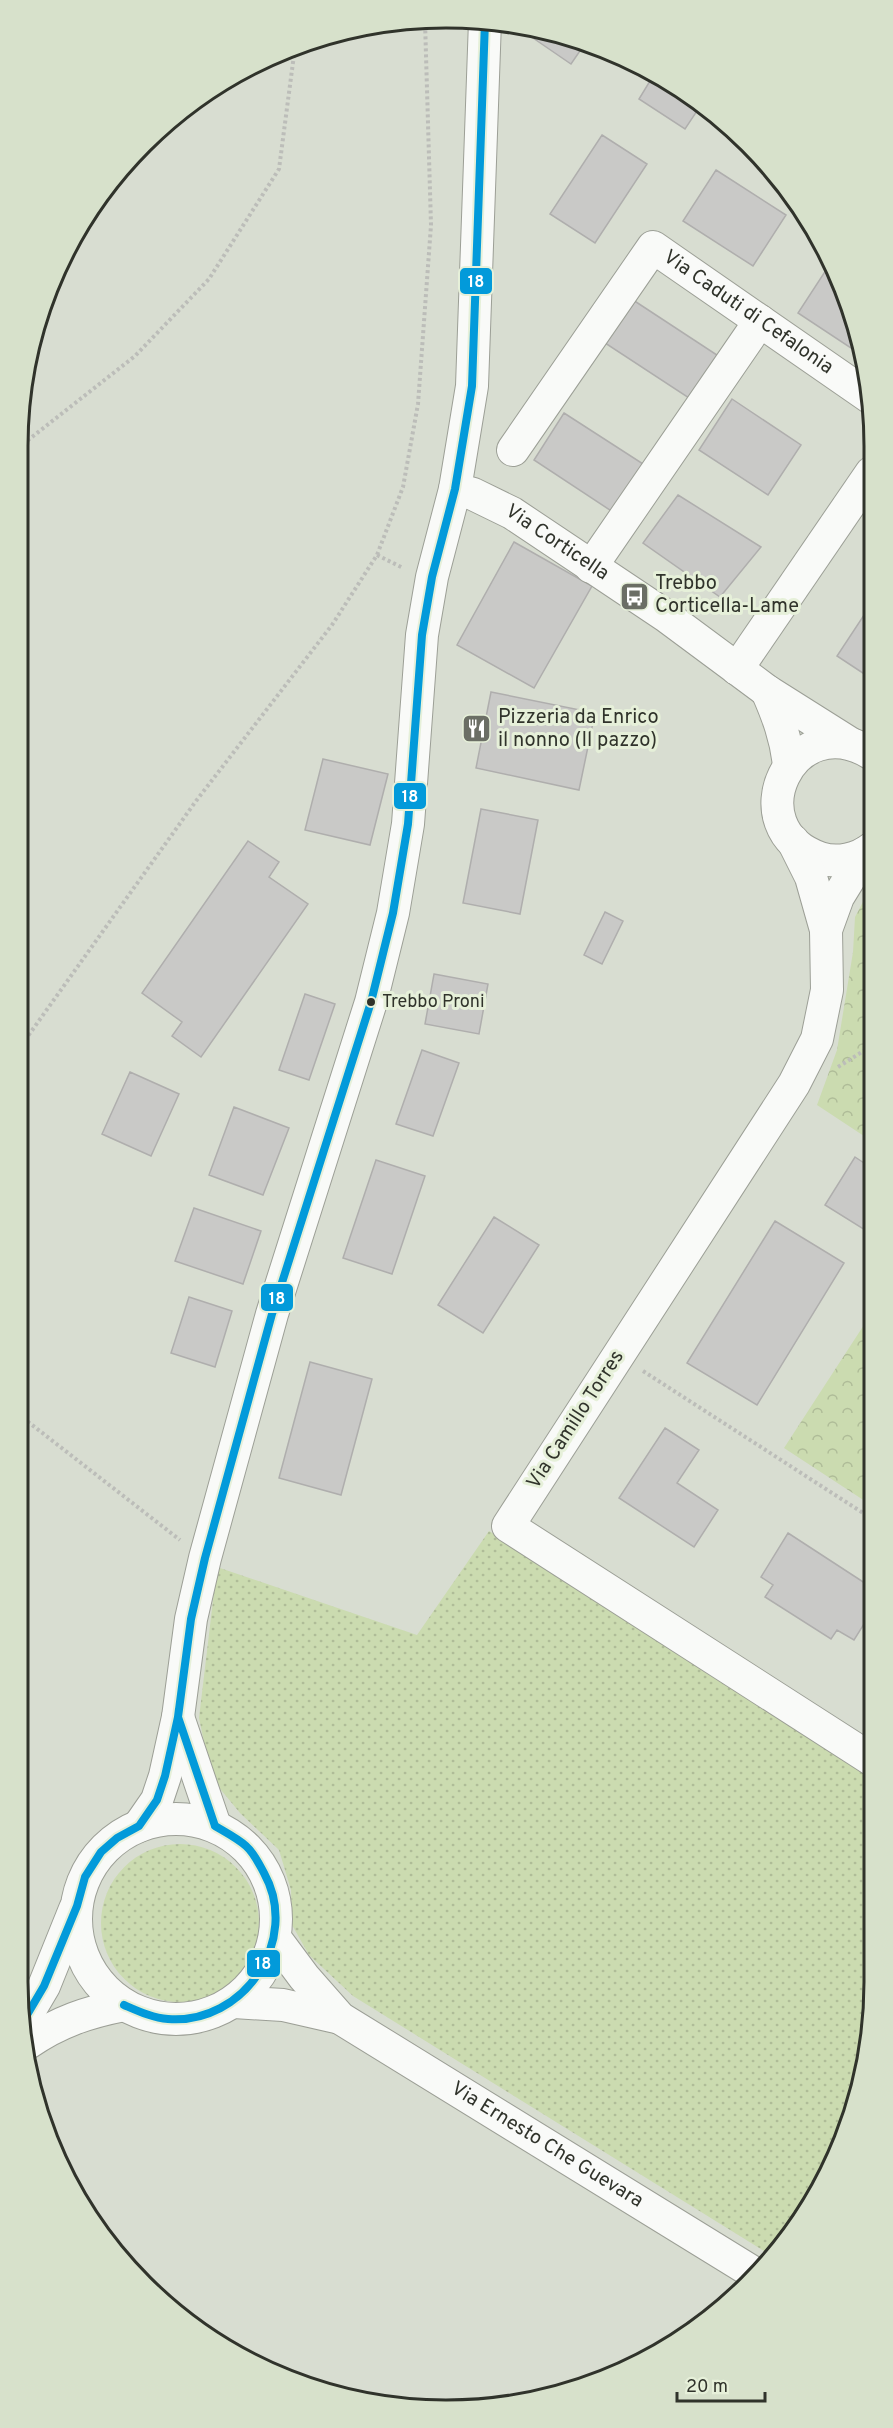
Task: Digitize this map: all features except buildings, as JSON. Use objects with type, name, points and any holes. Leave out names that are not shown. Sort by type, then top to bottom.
[{"type":"street","points":[[139,1826],[157,1800],[165,1776],[178,1717],[191,1619],[205,1558],[272,1314],[371,1002],[393,913],[408,824],[422,635],[432,577],[455,489],[472,386],[485,30]]},
{"type":"street","name":"Via Caduti di Cefalonia","points":[[513,450],[653,247],[861,391]]},
{"type":"street","points":[[591,567],[760,321]]},
{"type":"street","points":[[737,669],[864,485]]},
{"type":"street","name":"Via Corticella","points":[[455,489],[473,494],[512,513],[666,616],[767,692],[862,749]]},
{"type":"street","name":"Via Corticella","points":[[767,692],[780,721],[786,741],[789,765]]},
{"type":"street","name":"Via Corticella","points":[[789,765],[802,753],[817,745],[834,742],[862,749]]},
{"type":"street","points":[[789,765],[781,779],[777,795],[778,812],[783,828],[793,842],[808,854],[827,860],[846,860],[864,853]]},
{"type":"street","name":"Via Camillo Torres","points":[[793,842],[811,877],[826,930],[827,990],[817,1040],[794,1084],[508,1526],[864,1755]]},
{"type":"street","name":"Via Camillo Torres","points":[[826,930],[838,897],[864,858]]},
{"type":"street","points":[[178,1717],[215,1826]]},
{"type":"street","points":[[29,2011],[44,1986],[77,1906],[85,1877],[101,1852],[117,1838],[139,1826],[160,1820],[197,1821],[215,1826],[246,1846],[269,1879],[277,1915],[275,1938],[269,1958],[258,1977],[234,2002],[215,2012],[186,2019],[166,2019],[124,2005],[100,1983],[87,1965],[77,1936],[77,1906]]},
{"type":"street","name":"Via Ernesto Che Guevara","points":[[275,1938],[304,1977],[340,2018],[749,2270]]},
{"type":"street","name":"Via Ernesto Che Guevara","points":[[234,2002],[283,2005],[340,2018]]},
{"type":"street","points":[[33,2040],[48,2029],[81,2014],[124,2005]]},
{"type":"path","points":[[28,1036],[196,801],[332,625],[377,555],[403,488],[418,404],[431,225],[425,29]]},
{"type":"path","points":[[28,440],[135,356],[209,279],[279,169],[294,58]]},
{"type":"path","points":[[618,1355],[864,1514]]},
{"type":"path","points":[[28,1422],[205,1558]]},
{"type":"green space","points":[[864,900],[864,1136],[817,1105],[837,1050],[853,952],[855,917]]},
{"type":"green space","points":[[864,1325],[864,1500],[784,1448]]},
{"type":"green space","points":[[489,1531],[864,1773],[864,2009],[856,2063],[842,2116],[821,2166],[794,2214],[765,2252],[353,1996],[309,1955],[292,1925],[291,1890],[279,1850],[240,1813],[212,1779],[199,1718],[217,1567],[417,1635]]},
{"type":"green space","points":[[180,1844],[195,1845],[210,1850],[224,1857],[236,1867],[246,1879],[253,1893],[258,1908],[258,1938],[253,1953],[246,1967],[236,1979],[224,1989],[210,1996],[195,2001],[180,2002],[165,2001],[150,1996],[136,1989],[124,1979],[114,1967],[107,1953],[102,1938],[101,1923],[102,1908],[107,1893],[114,1879],[124,1867],[136,1857],[150,1850],[165,1845]]},
{"type":"transit line","name":"18","points":[[29,2011],[44,1986],[77,1906],[85,1877],[101,1852],[117,1838],[139,1826],[157,1800],[165,1776],[178,1717],[191,1619],[205,1558],[272,1314],[371,1002],[393,913],[408,824],[422,635],[432,577],[455,489],[472,386],[485,30]]},
{"type":"transit line","name":"18","points":[[179,1709],[178,1717],[215,1826]]},
{"type":"transit line","name":"18","points":[[124,2005],[146,2014],[168,2019],[195,2017],[220,2008],[242,1993],[258,1973],[270,1950],[275,1925],[274,1899],[264,1873],[246,1846],[215,1826]]},
{"type":"place","name":"Trebbo Corticella-Lame","points":[[634,596]]},
{"type":"place","name":"Pizzeria da Enrico il nonno (Il pazzo)","points":[[477,729]]},
{"type":"place","name":"Trebbo Proni","points":[[371,1002]]}]
